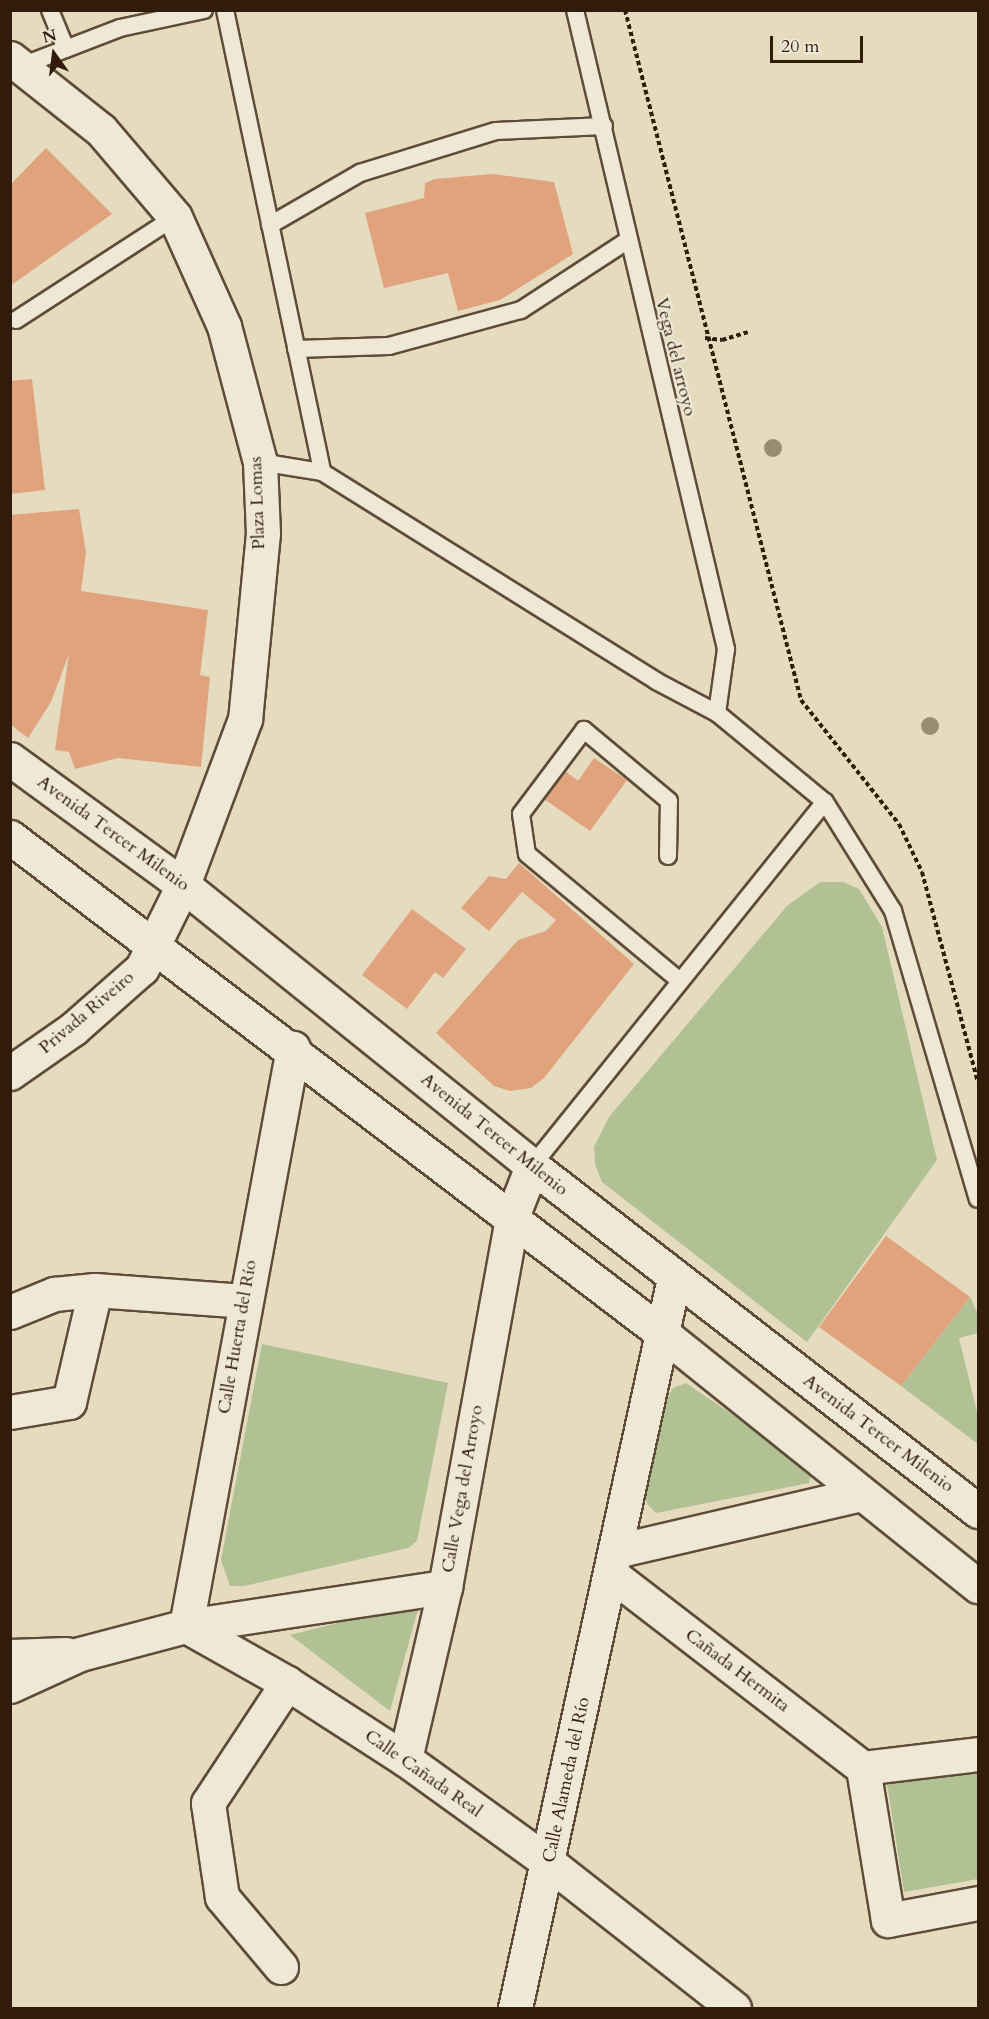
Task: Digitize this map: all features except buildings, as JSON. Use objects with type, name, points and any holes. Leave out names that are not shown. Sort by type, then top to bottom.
[{"type":"street","name":"Plaza Lomas","points":[[17,62],[100,130],[175,218],[224,326],[260,462],[263,532],[245,719],[183,885],[153,944]]},
{"type":"street","name":"Avenida Tercer Milenio","points":[[10,759],[183,885],[674,1278],[978,1511]]},
{"type":"street","points":[[10,837],[293,1048],[662,1333],[978,1586]]},
{"type":"street","name":"Privada Riveiro","points":[[10,1074],[73,1029],[141,968],[153,944]]},
{"type":"street","name":"Calle Huerta del Río","points":[[186,1626],[244,1301],[293,1048]]},
{"type":"street","name":"Calle Vega del Arroyo","points":[[405,1759],[445,1587],[512,1217],[532,1166]]},
{"type":"street","name":"Calle Alameda del Río","points":[[515,2008],[549,1863],[674,1278]]},
{"type":"street","points":[[10,1312],[54,1294],[95,1290],[244,1301]]},
{"type":"street","points":[[10,1412],[69,1402],[95,1290]]},
{"type":"street","points":[[613,1563],[861,1494]]},
{"type":"street","name":"Cañada Hermita","points":[[613,1563],[863,1768]]},
{"type":"street","points":[[10,1686],[80,1654],[186,1626],[445,1587]]},
{"type":"street","name":"Calle Cañada Real","points":[[186,1626],[287,1683],[405,1759],[549,1863],[734,2008]]},
{"type":"street","points":[[10,1656],[80,1654]]},
{"type":"street","points":[[281,1967],[222,1897],[208,1803],[287,1683]]},
{"type":"street","points":[[978,1754],[863,1768],[888,1920],[978,1903]]},
{"type":"lane","points":[[50,10],[66,48]]},
{"type":"lane","points":[[17,62],[66,48],[120,28],[204,10]]},
{"type":"lane","points":[[225,10],[322,472]]},
{"type":"lane","name":"Vega del arroyo","points":[[575,10],[604,126],[627,241],[726,649],[717,713]]},
{"type":"lane","points":[[270,225],[360,173],[496,131],[604,126]]},
{"type":"lane","points":[[16,320],[175,218]]},
{"type":"lane","points":[[296,349],[389,346],[521,310],[627,241]]},
{"type":"lane","points":[[260,462],[322,472],[656,681],[717,713],[825,802],[893,911],[978,1199]]},
{"type":"lane","points":[[668,856],[669,801],[584,730],[521,814],[527,854],[680,981]]},
{"type":"lane","points":[[532,1166],[825,802]]},
{"type":"path","points":[[625,10],[705,338],[801,700],[899,824],[922,872],[978,1083]]},
{"type":"path","points":[[705,338],[722,340],[748,332]]},
{"type":"green space","points":[[820,882],[843,882],[859,889],[882,927],[937,1160],[807,1342],[602,1182],[595,1164],[594,1147],[609,1117],[787,906]]},
{"type":"green space","points":[[970,1297],[978,1314],[978,1333],[959,1338],[978,1416],[978,1444],[901,1386]]},
{"type":"green space","points":[[262,1344],[448,1383],[417,1541],[408,1548],[244,1586],[230,1586],[221,1560]]},
{"type":"green space","points":[[686,1383],[805,1464],[811,1473],[809,1483],[656,1513],[647,1504],[644,1489],[667,1399],[673,1388]]},
{"type":"green space","points":[[420,1602],[390,1711],[290,1635]]},
{"type":"green space","points":[[978,1763],[978,1879],[904,1892],[886,1778]]}]
